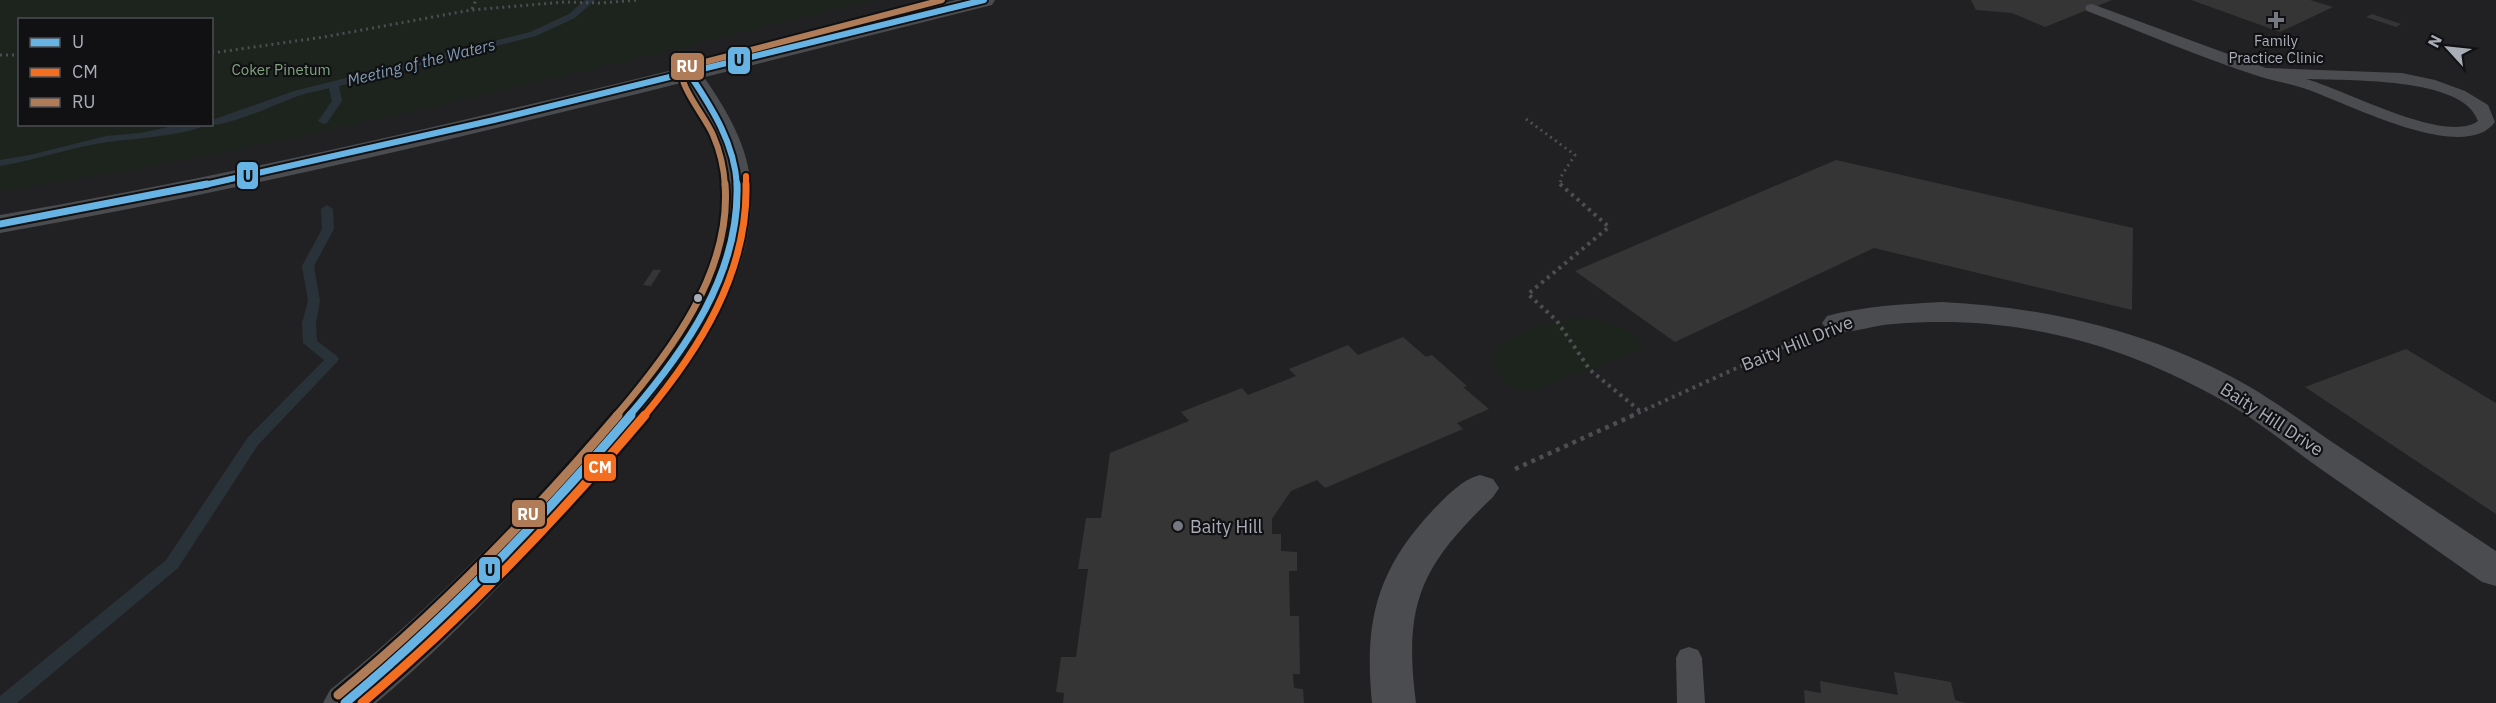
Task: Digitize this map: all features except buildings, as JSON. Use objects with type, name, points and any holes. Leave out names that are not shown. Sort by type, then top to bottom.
[{"type":"street","points":[[0,224],[106,207],[255,178],[690,75],[984,0]]},
{"type":"street","points":[[345,703],[424,637],[542,518],[633,413],[680,350],[703,313],[722,272],[733,231],[737,194],[736,176],[726,135],[704,94],[690,75]]},
{"type":"street","name":"Baity Hill Drive","points":[[1838,322],[1900,311],[1934,309],[2009,314],[2090,334],[2162,358],[2238,395],[2496,571]]},
{"type":"street","points":[[1394,703],[1389,676],[1389,631],[1397,599],[1411,563],[1434,530],[1480,488]]},
{"type":"lane","points":[[2092,8],[2264,73],[2310,85],[2409,124],[2441,130],[2475,131],[2487,122],[2482,108],[2459,94],[2429,83],[2402,78],[2264,73]]},
{"type":"lane","points":[[1689,658],[1691,703]]},
{"type":"path","points":[[471,10],[476,0]]},
{"type":"path","points":[[213,54],[324,37],[471,10],[565,2],[601,3],[638,0]]},
{"type":"path","points":[[0,55],[18,55]]},
{"type":"path","points":[[1526,119],[1575,155],[1562,175],[1560,184],[1609,227],[1528,294],[1557,321],[1590,370],[1640,411]]},
{"type":"path","name":"Baity Hill Drive","points":[[1480,488],[1510,471],[1838,322]]},
{"type":"shaded area","points":[[0,0],[2496,0],[2496,703],[0,703]]},
{"type":"green space","name":"Coker Pinetum","points":[[0,0],[874,0],[439,106],[220,153],[0,191]]},
{"type":"green space","points":[[1578,317],[1596,319],[1625,329],[1633,334],[1644,349],[1531,392],[1503,380],[1496,368],[1493,352],[1501,344],[1532,328]]},
{"type":"waterway","name":"Meeting of the Waters","points":[[333,84],[533,34],[572,16],[590,0]]},
{"type":"waterway","name":"Meeting of the Waters","points":[[213,123],[298,93],[333,84]]},
{"type":"waterway","points":[[323,121],[337,101],[333,84]]},
{"type":"waterway","name":"Meeting of the Waters","points":[[0,163],[106,139],[140,136],[192,126]]},
{"type":"waterway","points":[[4,703],[172,564],[253,441],[332,359],[310,343],[309,323],[314,301],[308,266],[328,229],[327,209]]},
{"type":"transit line","name":"RU","points":[[338,695],[426,618],[509,535],[639,390],[684,326],[702,292],[715,257],[724,219],[726,190],[719,150],[701,111],[683,84],[682,68],[942,0]]},
{"type":"transit line","name":"U","points":[[0,224],[248,176],[371,149],[984,0]]},
{"type":"transit line","name":"U","points":[[345,703],[441,618],[530,528],[639,405],[686,342],[700,319],[726,260],[733,235],[737,196],[734,163],[729,147],[716,117],[690,75]]},
{"type":"transit line","name":"CM","points":[[362,703],[424,650],[511,564],[567,505],[664,391],[696,347],[710,323],[734,269],[742,239],[746,207],[746,176]]},
{"type":"place","name":"Family Practice Clinic","points":[[2276,20]]},
{"type":"place","name":"Baity Hill","points":[[1178,526]]}]
